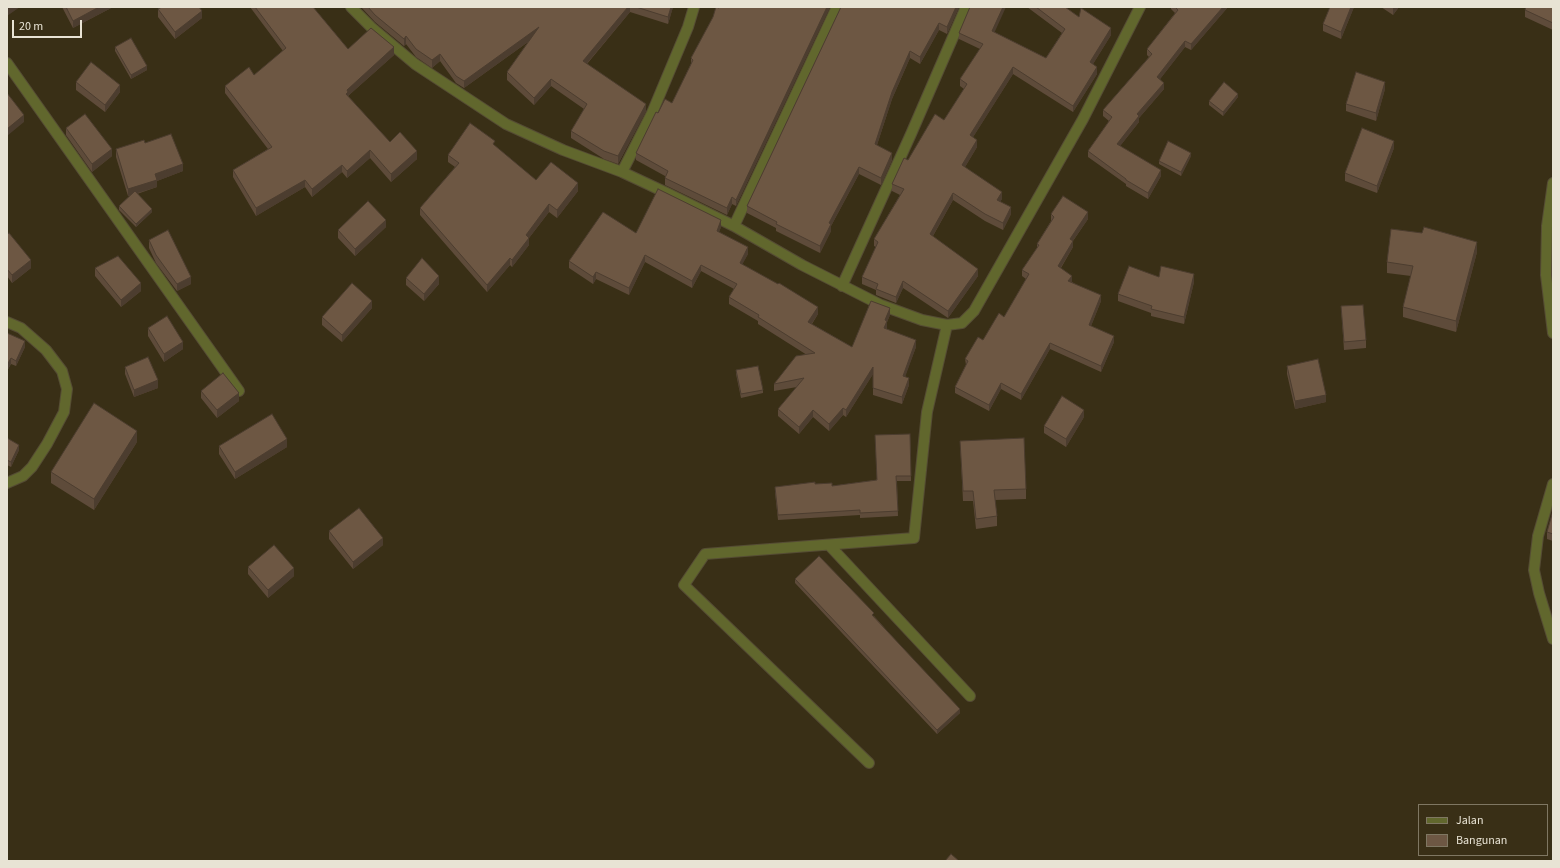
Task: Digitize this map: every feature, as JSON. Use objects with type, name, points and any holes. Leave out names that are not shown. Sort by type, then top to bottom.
[{"type":"street","points":[[351,7],[415,64],[506,124],[571,153],[622,172],[734,226],[842,286],[881,305],[922,320],[947,325],[962,323],[974,311],[1083,119],[1140,7]]},
{"type":"street","points":[[622,172],[652,113],[688,27],[694,7]]},
{"type":"street","points":[[734,226],[837,7]]},
{"type":"street","points":[[842,286],[911,134],[966,7]]},
{"type":"street","points":[[7,64],[239,391]]},
{"type":"street","points":[[1553,183],[1547,226],[1546,275],[1553,333]]},
{"type":"street","points":[[7,322],[21,328],[46,350],[62,370],[67,389],[64,412],[47,444],[32,467],[23,476],[7,483]]},
{"type":"street","points":[[869,763],[684,585],[705,554],[914,538],[927,412],[947,325]]},
{"type":"street","points":[[1553,484],[1538,536],[1534,570],[1539,593],[1553,639]]},
{"type":"street","points":[[829,545],[970,696]]},
{"type":"building","points":[[66,7],[99,7],[73,21]]},
{"type":"building","points":[[162,7],[199,7],[202,11],[175,32],[158,9]]},
{"type":"building","points":[[255,7],[313,7],[348,49],[371,28],[394,47],[347,90],[348,92],[346,94],[390,142],[400,132],[417,151],[391,174],[370,150],[347,171],[342,165],[312,189],[305,180],[256,208],[233,170],[272,147],[225,86],[249,67],[254,75],[286,48]]},
{"type":"building","points":[[368,7],[628,7],[583,61],[646,104],[618,156],[604,151],[571,131],[587,104],[551,79],[534,98],[507,72],[539,27],[464,81],[456,76],[440,54],[432,60],[416,49],[406,36],[404,39],[375,15]]},
{"type":"building","points":[[636,7],[671,7],[668,17]]},
{"type":"building","points":[[716,7],[827,7],[736,200],[732,197],[727,208],[665,178],[668,171],[636,153],[656,112],[658,113],[665,99],[672,103],[693,60],[691,58],[713,17]]},
{"type":"building","points":[[841,7],[956,7],[947,27],[939,23],[920,57],[910,51],[892,92],[875,144],[892,153],[881,178],[859,167],[829,223],[831,224],[820,246],[776,224],[777,222],[747,206]]},
{"type":"building","points":[[970,7],[1003,7],[992,31],[1046,58],[1065,29],[1036,7],[1065,7],[1079,17],[1081,8],[1111,28],[1090,62],[1097,67],[1073,106],[1013,67],[970,135],[977,140],[962,165],[1002,192],[997,200],[1011,207],[1003,223],[985,214],[953,193],[930,234],[978,269],[948,311],[903,281],[896,297],[876,289],[878,284],[862,277],[878,242],[874,239],[904,189],[892,184],[904,158],[908,160],[935,114],[944,120],[967,84],[960,79],[983,44],[959,33]]},
{"type":"building","points":[[1175,7],[1223,7],[1191,44],[1185,41],[1157,77],[1164,83],[1137,114],[1139,116],[1117,144],[1161,170],[1148,193],[1126,180],[1088,151],[1112,117],[1103,110],[1152,54],[1147,49],[1178,10]]},
{"type":"building","points":[[1330,7],[1351,7],[1341,32],[1323,24]]},
{"type":"building","points":[[1526,7],[1553,7],[1553,23],[1525,10]]},
{"type":"building","points":[[131,38],[147,66],[131,75],[115,47]]},
{"type":"building","points":[[91,62],[120,85],[105,105],[76,82]]},
{"type":"building","points":[[1356,72],[1385,82],[1376,113],[1346,104]]},
{"type":"building","points":[[1224,82],[1238,94],[1223,112],[1209,101]]},
{"type":"building","points":[[7,93],[24,115],[7,129]]},
{"type":"building","points":[[85,114],[112,149],[92,164],[66,128]]},
{"type":"building","points":[[470,123],[495,141],[493,144],[536,180],[551,162],[578,183],[557,210],[549,204],[526,235],[529,238],[512,260],[510,258],[487,285],[420,208],[459,163],[448,155]]},
{"type":"building","points":[[1362,128],[1394,141],[1377,186],[1345,173]]},
{"type":"building","points":[[171,134],[183,164],[155,174],[157,180],[128,189],[116,149],[144,140],[145,143]]},
{"type":"building","points":[[1168,141],[1191,153],[1181,172],[1159,161]]},
{"type":"building","points":[[658,189],[721,220],[717,231],[748,247],[740,263],[778,284],[779,283],[818,307],[808,322],[852,347],[871,301],[890,308],[885,320],[887,321],[884,328],[916,340],[903,376],[909,378],[902,397],[873,388],[873,367],[846,410],[843,408],[829,424],[813,410],[799,427],[778,409],[804,378],[774,384],[796,356],[815,353],[758,317],[759,315],[729,297],[737,284],[701,265],[692,281],[645,255],[629,288],[596,272],[593,277],[569,261],[603,212],[636,233]]},
{"type":"building","points":[[135,191],[152,209],[136,224],[119,206]]},
{"type":"building","points":[[1063,196],[1088,212],[1070,239],[1073,241],[1058,266],[1072,276],[1068,281],[1101,295],[1089,325],[1114,336],[1101,366],[1050,343],[1021,394],[1001,383],[989,405],[955,387],[968,361],[965,359],[978,337],[983,340],[999,313],[1004,317],[1029,274],[1022,270],[1039,245],[1037,244],[1054,217],[1051,214]]},
{"type":"building","points":[[368,201],[386,220],[355,249],[338,230]]},
{"type":"building","points":[[1424,227],[1477,242],[1456,321],[1403,307],[1413,266],[1387,262],[1391,229],[1422,233]]},
{"type":"building","points":[[168,230],[191,277],[177,284],[156,255],[149,240]]},
{"type":"building","points":[[9,233],[31,260],[12,275],[7,269],[7,235]]},
{"type":"building","points":[[118,256],[141,283],[121,300],[95,268]]},
{"type":"building","points":[[422,258],[439,276],[424,294],[406,278]]},
{"type":"building","points":[[1129,266],[1159,277],[1161,266],[1194,274],[1184,317],[1151,309],[1152,306],[1118,294]]},
{"type":"building","points":[[352,283],[372,301],[342,335],[322,317]]},
{"type":"building","points":[[1363,305],[1366,340],[1344,342],[1341,306]]},
{"type":"building","points":[[167,316],[183,342],[164,354],[148,328]]},
{"type":"building","points":[[7,333],[25,341],[16,361],[11,358],[7,365]]},
{"type":"building","points":[[148,357],[158,380],[134,390],[125,367]]},
{"type":"building","points":[[1318,359],[1326,395],[1295,401],[1287,366]]},
{"type":"building","points":[[758,366],[763,390],[741,394],[736,370]]},
{"type":"building","points":[[223,373],[239,393],[217,410],[201,391]]},
{"type":"building","points":[[1062,396],[1084,410],[1066,439],[1044,426]]},
{"type":"building","points":[[94,403],[137,431],[94,499],[51,472]]},
{"type":"building","points":[[272,414],[287,439],[235,472],[219,446]]},
{"type":"building","points":[[910,434],[911,476],[896,476],[898,511],[860,513],[860,510],[778,515],[775,487],[815,482],[815,484],[832,483],[832,486],[877,480],[875,435]]},
{"type":"building","points":[[7,438],[19,445],[11,462],[7,460]]},
{"type":"building","points":[[1024,438],[1026,489],[994,490],[997,516],[976,519],[973,491],[963,491],[960,441]]},
{"type":"building","points":[[359,508],[383,538],[353,562],[329,531]]},
{"type":"building","points":[[1553,511],[1553,534],[1547,532]]},
{"type":"building","points":[[274,545],[294,568],[268,590],[248,567]]},
{"type":"building","points":[[819,556],[874,613],[872,615],[960,709],[937,730],[795,579]]},
{"type":"building","points":[[951,854],[959,861],[945,861]]}]
